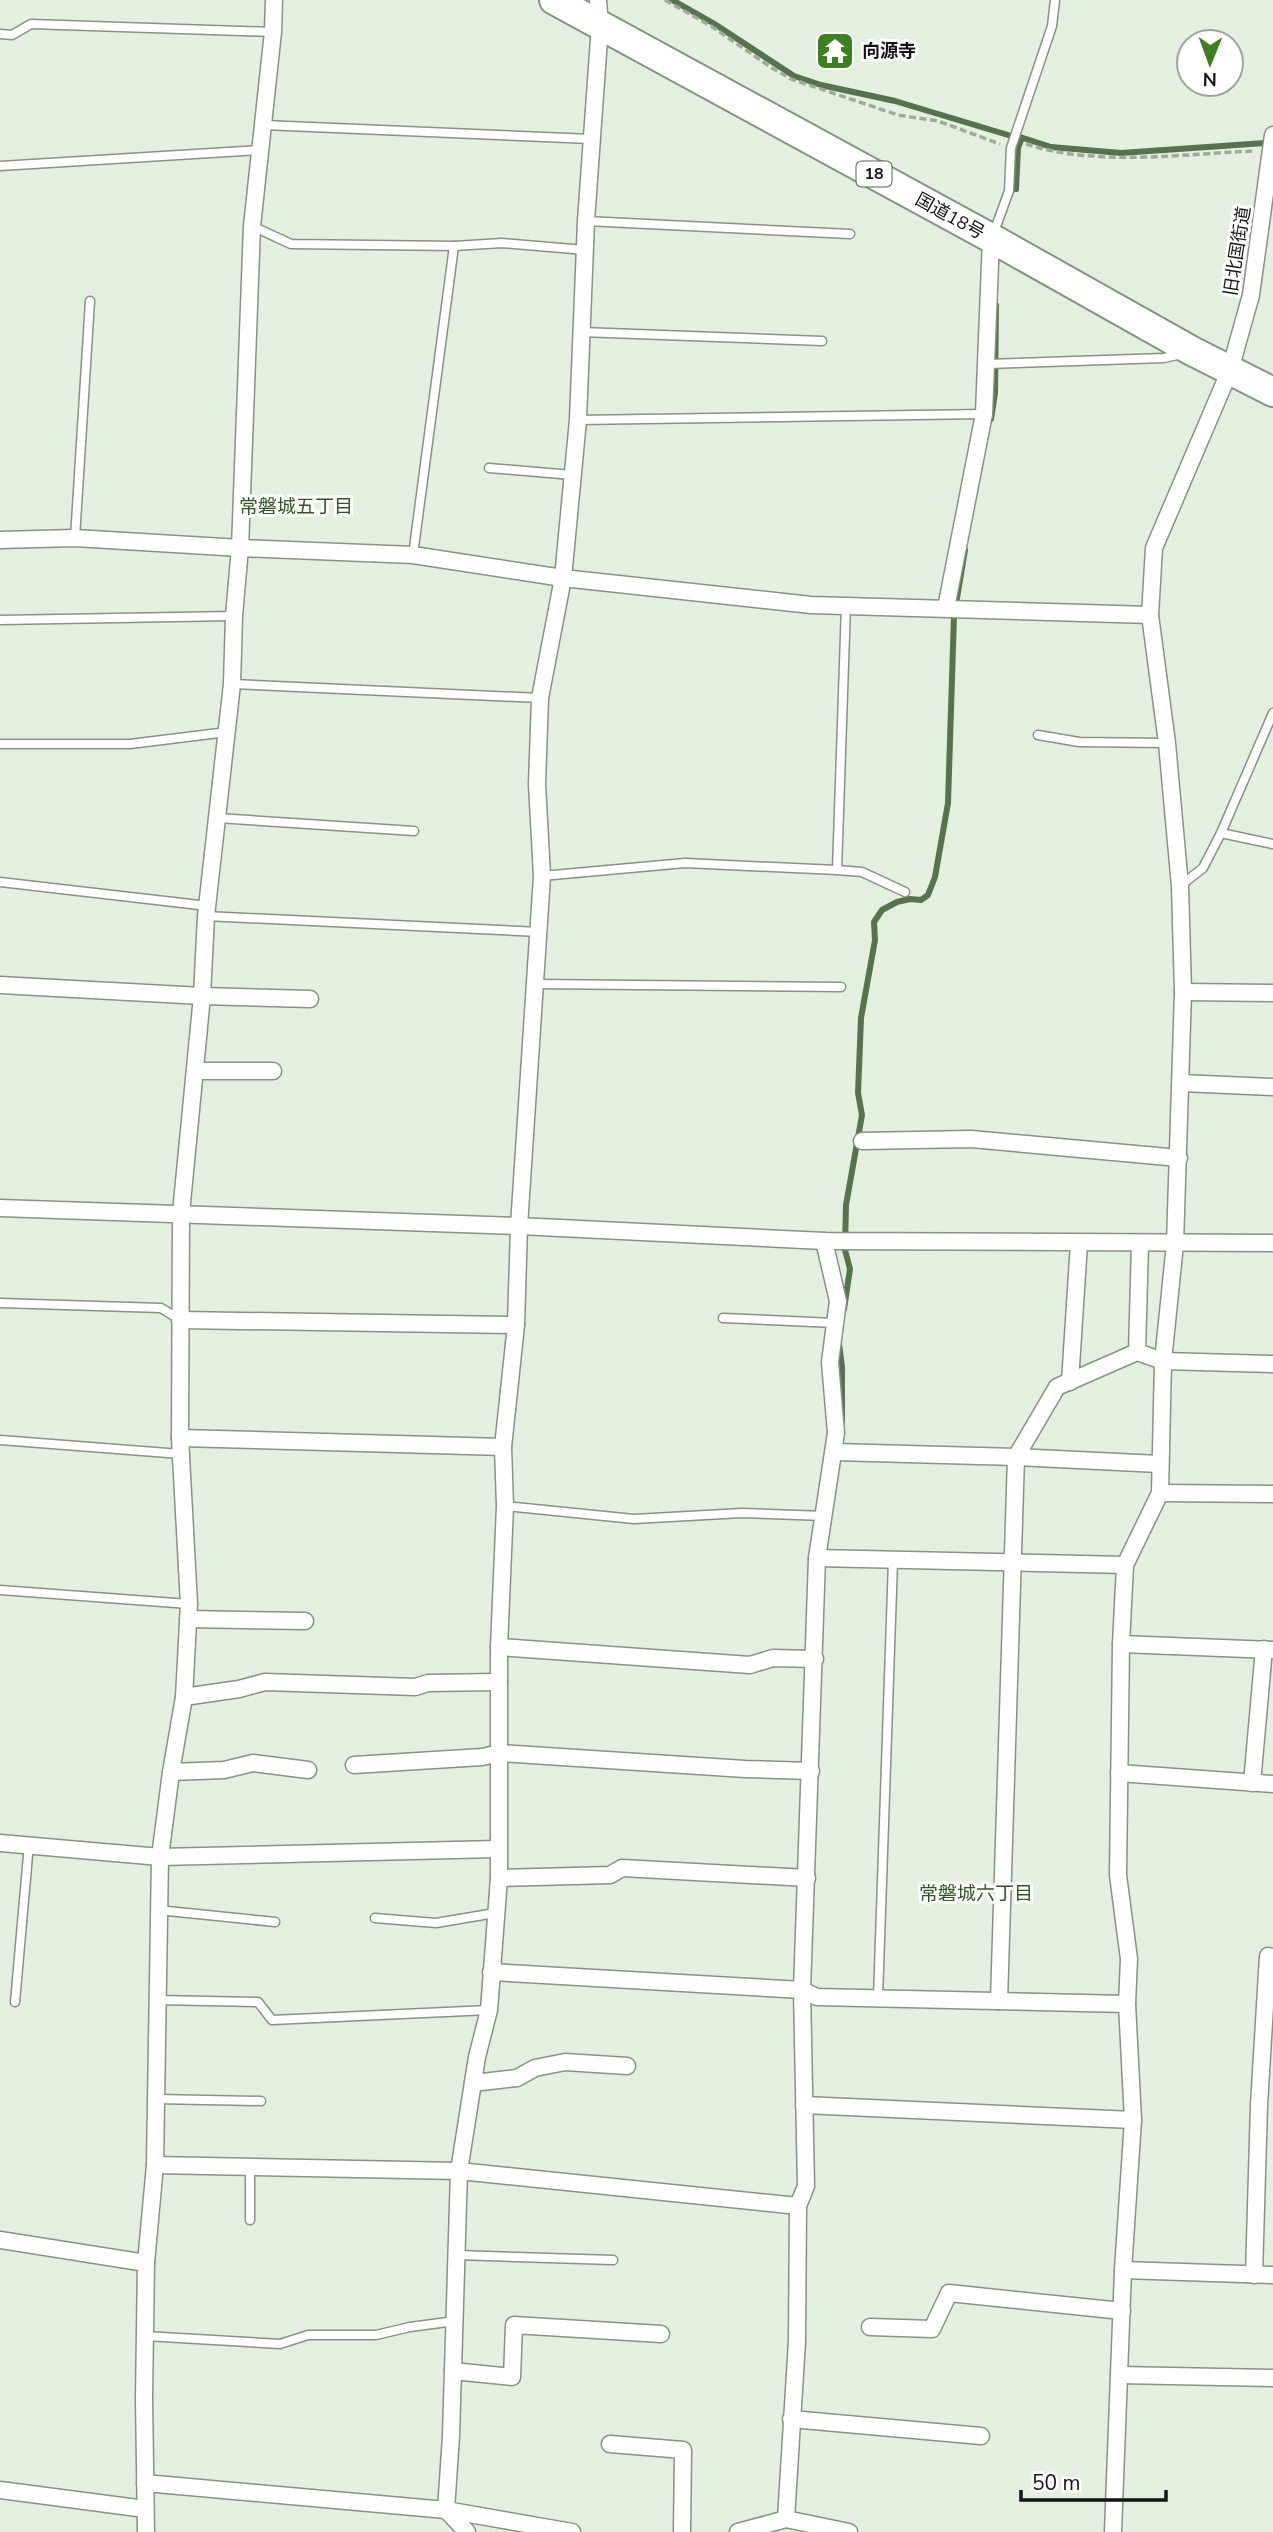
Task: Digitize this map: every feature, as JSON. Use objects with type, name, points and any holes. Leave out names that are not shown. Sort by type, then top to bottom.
[{"type":"highway","name":"国道18号","points":[[554,0],[599,13],[991,238],[1192,351],[1273,392]]},
{"type":"street","points":[[146,2532],[146,2263],[155,2165],[160,1857],[170,1772],[184,1697],[189,1612],[180,1446],[181,1213],[202,996],[207,911],[232,684],[252,226],[264,125],[274,0]]},
{"type":"street","points":[[467,2532],[446,2510],[459,2171],[477,2057],[489,2010],[499,1878],[499,1647],[505,1506],[503,1447],[516,1325],[519,1226],[542,876],[537,784],[540,698],[563,578],[578,420],[586,221],[599,13]]},
{"type":"street","name":"旧北国街道","points":[[1160,1493],[1163,1362],[1175,1244],[1179,1158],[1183,992],[1180,886],[1167,743],[1150,615],[1154,548],[1230,370],[1251,295],[1272,143]]},
{"type":"street","points":[[946,608],[984,414],[991,238]]},
{"type":"street","points":[[0,540],[75,538],[413,555],[563,578],[770,602],[1150,615]]},
{"type":"street","points":[[0,985],[310,999]]},
{"type":"street","points":[[1183,992],[1273,993]]},
{"type":"street","points":[[195,1071],[273,1071]]},
{"type":"street","points":[[1181,1083],[1273,1087]]},
{"type":"street","points":[[862,1141],[971,1139],[1179,1158]]},
{"type":"street","points":[[0,1208],[519,1226],[824,1241],[1273,1243]]},
{"type":"street","points":[[786,2519],[797,2341],[798,2206],[806,2186],[802,1990],[817,1559],[836,1433],[830,1362],[838,1301],[824,1241]]},
{"type":"street","points":[[1070,1382],[1079,1243]]},
{"type":"street","points":[[1136,1352],[1140,1244]]},
{"type":"street","points":[[180,1320],[516,1325]]},
{"type":"street","points":[[999,2001],[1016,1457],[1057,1387],[1136,1352],[1163,1362],[1273,1364]]},
{"type":"street","points":[[180,1446],[503,1447]]},
{"type":"street","points":[[835,1452],[1159,1464]]},
{"type":"street","points":[[1113,2532],[1123,2270],[1133,2120],[1128,2004],[1129,1959],[1118,1875],[1121,1644],[1125,1565],[1160,1493],[1273,1494]]},
{"type":"street","points":[[817,1559],[1125,1565]]},
{"type":"street","points":[[189,1612],[305,1621]]},
{"type":"street","points":[[1121,1644],[1269,1650],[1252,1783]]},
{"type":"street","points":[[499,1647],[750,1665],[773,1658],[815,1659]]},
{"type":"street","points":[[184,1697],[239,1689],[265,1682],[415,1688],[428,1683],[499,1682]]},
{"type":"street","points":[[354,1765],[482,1757],[500,1753],[811,1771]]},
{"type":"street","points":[[170,1772],[224,1770],[253,1763],[308,1770]]},
{"type":"street","points":[[1119,1773],[1273,1784]]},
{"type":"street","points":[[0,1843],[160,1857],[497,1849]]},
{"type":"street","points":[[499,1878],[610,1875],[622,1868],[807,1878]]},
{"type":"street","points":[[1254,2275],[1259,2105],[1268,1956],[1273,1956]]},
{"type":"street","points":[[491,1972],[802,1990],[817,1997],[1128,2004]]},
{"type":"street","points":[[473,2083],[517,2078],[535,2068],[565,2062],[627,2066]]},
{"type":"street","points":[[804,2105],[1133,2120]]},
{"type":"street","points":[[155,2165],[459,2171],[798,2206]]},
{"type":"street","points":[[0,2240],[146,2263]]},
{"type":"street","points":[[1123,2270],[1273,2275]]},
{"type":"street","points":[[870,2327],[932,2329],[949,2292],[1122,2311]]},
{"type":"street","points":[[453,2371],[512,2377],[514,2325],[661,2334]]},
{"type":"street","points":[[1119,2375],[1273,2378]]},
{"type":"street","points":[[791,2419],[981,2436]]},
{"type":"street","points":[[610,2444],[683,2450],[682,2532]]},
{"type":"street","points":[[145,2483],[446,2510],[572,2532]]},
{"type":"street","points":[[0,2490],[145,2509]]},
{"type":"street","points":[[738,2532],[786,2519],[849,2532]]},
{"type":"lane","points":[[991,238],[1009,191],[1013,144],[1052,26],[1055,0]]},
{"type":"lane","points":[[0,34],[12,35],[31,23],[273,32]]},
{"type":"lane","points":[[264,125],[591,139]]},
{"type":"lane","points":[[0,166],[260,150]]},
{"type":"lane","points":[[586,221],[850,234]]},
{"type":"lane","points":[[252,226],[291,244],[454,246],[502,243],[585,250]]},
{"type":"lane","points":[[413,555],[454,246]]},
{"type":"lane","points":[[75,538],[90,301]]},
{"type":"lane","points":[[581,332],[822,341]]},
{"type":"lane","points":[[987,364],[1164,358],[1192,351]]},
{"type":"lane","points":[[578,420],[984,414]]},
{"type":"lane","points":[[489,468],[572,475]]},
{"type":"lane","points":[[837,870],[846,605]]},
{"type":"lane","points":[[0,620],[234,616]]},
{"type":"lane","points":[[232,684],[540,698]]},
{"type":"lane","points":[[1180,886],[1203,868],[1222,833],[1273,713]]},
{"type":"lane","points":[[0,744],[130,744],[227,732]]},
{"type":"lane","points":[[1038,735],[1079,741],[1167,743]]},
{"type":"lane","points":[[218,818],[414,831]]},
{"type":"lane","points":[[1222,833],[1273,844]]},
{"type":"lane","points":[[542,876],[685,863],[863,873],[905,892]]},
{"type":"lane","points":[[0,882],[45,886],[207,911],[539,932]]},
{"type":"lane","points":[[536,984],[841,987]]},
{"type":"lane","points":[[0,1303],[161,1308],[180,1320]]},
{"type":"lane","points":[[723,1318],[835,1323]]},
{"type":"lane","points":[[0,1440],[180,1446]]},
{"type":"lane","points":[[505,1506],[634,1519],[742,1513],[825,1516]]},
{"type":"lane","points":[[878,1998],[893,1561]]},
{"type":"lane","points":[[0,1590],[189,1612]]},
{"type":"lane","points":[[15,2002],[29,1844]]},
{"type":"lane","points":[[158,1910],[275,1922]]},
{"type":"lane","points":[[375,1918],[436,1923],[495,1913]]},
{"type":"lane","points":[[157,2000],[258,2002],[272,2020],[489,2010]]},
{"type":"lane","points":[[156,2099],[261,2101]]},
{"type":"lane","points":[[250,2167],[250,2220]]},
{"type":"lane","points":[[457,2255],[613,2260]]},
{"type":"lane","points":[[145,2336],[280,2344],[308,2335],[376,2335],[455,2321]]},
{"type":"path","points":[[664,0],[711,26],[791,79],[898,115],[938,121],[1013,144],[1103,158],[1272,143]]},
{"type":"waterway","points":[[672,0],[713,23],[794,76],[821,85],[895,101],[1008,135]]},
{"type":"waterway","points":[[1020,137],[1051,147],[1121,153],[1265,143]]},
{"type":"waterway","points":[[1016,189],[1018,148],[1022,138]]},
{"type":"waterway","points":[[991,419],[995,393],[996,305]]},
{"type":"waterway","points":[[844,1309],[850,1269],[845,1250],[846,1205],[862,1115],[858,1093],[861,1018],[875,940],[874,922],[882,910],[897,902],[921,900],[928,895],[935,877],[948,803],[954,616],[965,550]]},
{"type":"waterway","points":[[839,1344],[842,1367],[842,1421]]},
{"type":"place","name":"向源寺","points":[[835,51]]},
{"type":"district","name":"常磐城五丁目","points":[[296,507]]},
{"type":"district","name":"常磐城六丁目","points":[[976,1894]]}]
